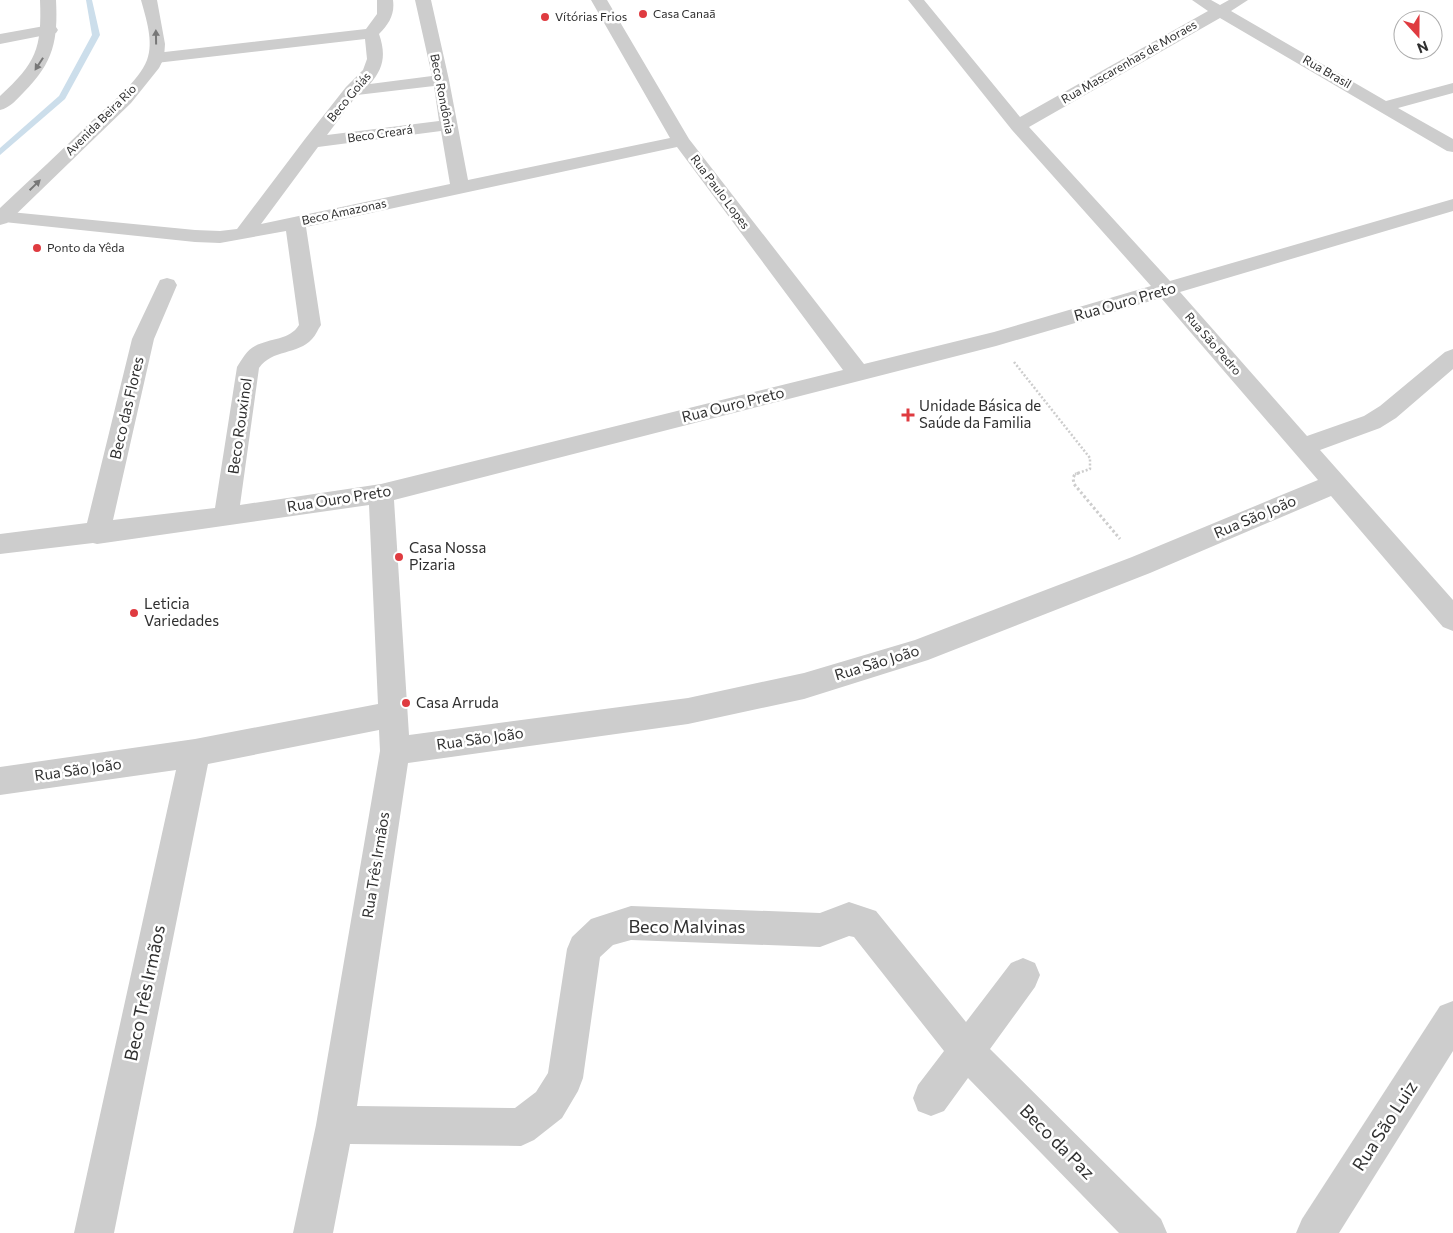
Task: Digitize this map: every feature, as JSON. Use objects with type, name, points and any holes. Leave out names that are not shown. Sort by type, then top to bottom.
[{"type":"street","points":[[4,99],[29,78],[42,59],[48,43],[50,30],[48,0]]},
{"type":"street","points":[[149,0],[156,32],[156,58],[372,33],[383,21],[387,8],[385,0]]},
{"type":"street","name":"Beco Rondônia","points":[[423,0],[441,80],[460,187]]},
{"type":"street","name":"Rua Paulo Lopes","points":[[599,0],[681,141],[858,373]]},
{"type":"street","name":"Rua São Pedro","points":[[916,0],[1018,126],[1166,290],[1453,619]]},
{"type":"street","name":"Rua Brasil","points":[[1200,0],[1453,146]]},
{"type":"street","name":"Rua Mascarenhas de Moraes","points":[[1018,126],[1240,0]]},
{"type":"street","points":[[0,39],[50,30]]},
{"type":"street","name":"Beco Goiás","points":[[243,234],[352,91],[369,76],[376,63],[377,47],[372,33]]},
{"type":"street","name":"Avenida Beira Rio","points":[[2,218],[125,98],[141,81],[156,58]]},
{"type":"street","points":[[352,91],[441,80]]},
{"type":"street","points":[[1386,106],[1453,88]]},
{"type":"street","name":"Beco Creará","points":[[311,143],[448,125]]},
{"type":"street","name":"Beco Amazonas","points":[[2,218],[220,237],[243,234],[681,141]]},
{"type":"street","name":"Rua Ouro Preto","points":[[0,544],[226,518],[381,494],[996,339],[1453,205]]},
{"type":"street","name":"Beco Rouxinol","points":[[226,518],[248,367],[252,358],[261,351],[300,339],[307,332],[310,325],[295,222]]},
{"type":"street","name":"Beco das Flores","points":[[97,534],[143,339],[168,285]]},
{"type":"street","points":[[1303,446],[1372,422],[1388,412],[1453,357]]},
{"type":"street","name":"Rua São João","points":[[395,751],[688,710],[804,686],[918,651],[1141,565],[1334,484]]},
{"type":"street","name":"Rua Três Irmãos","points":[[313,1233],[335,1125],[395,751],[381,494]]},
{"type":"street","name":"Rua São João","points":[[0,781],[195,753],[392,714]]},
{"type":"street","name":"Beco Três Irmãos","points":[[94,1233],[195,753]]},
{"type":"street","name":"Beco Malvinas","points":[[335,1125],[522,1127],[549,1105],[565,1078],[584,949],[603,931],[631,923],[820,930],[849,919],[858,920],[864,923],[967,1051]]},
{"type":"street","points":[[931,1098],[1023,975]]},
{"type":"street","name":"Rua São Luiz","points":[[1316,1233],[1453,1019]]},
{"type":"street","name":"Beco da Paz","points":[[967,1051],[1147,1233]]},
{"type":"path","points":[[996,339],[1090,458],[1090,469],[1075,474],[1073,478],[1074,484],[1141,565]]},
{"type":"waterway","points":[[0,152],[62,97],[96,35],[89,0]]},
{"type":"place","name":"Casa Canaã","points":[[643,14]]},
{"type":"place","name":"Vítórias Frios","points":[[545,17]]},
{"type":"place","name":"Ponto da Yêda","points":[[37,248]]},
{"type":"place","name":"Unidade Básica de Saúde da Familia","points":[[908,415]]},
{"type":"place","name":"Casa Nossa Pizaria","points":[[399,557]]},
{"type":"place","name":"Leticia Variedades","points":[[134,613]]},
{"type":"place","name":"Casa Arruda","points":[[406,703]]}]
